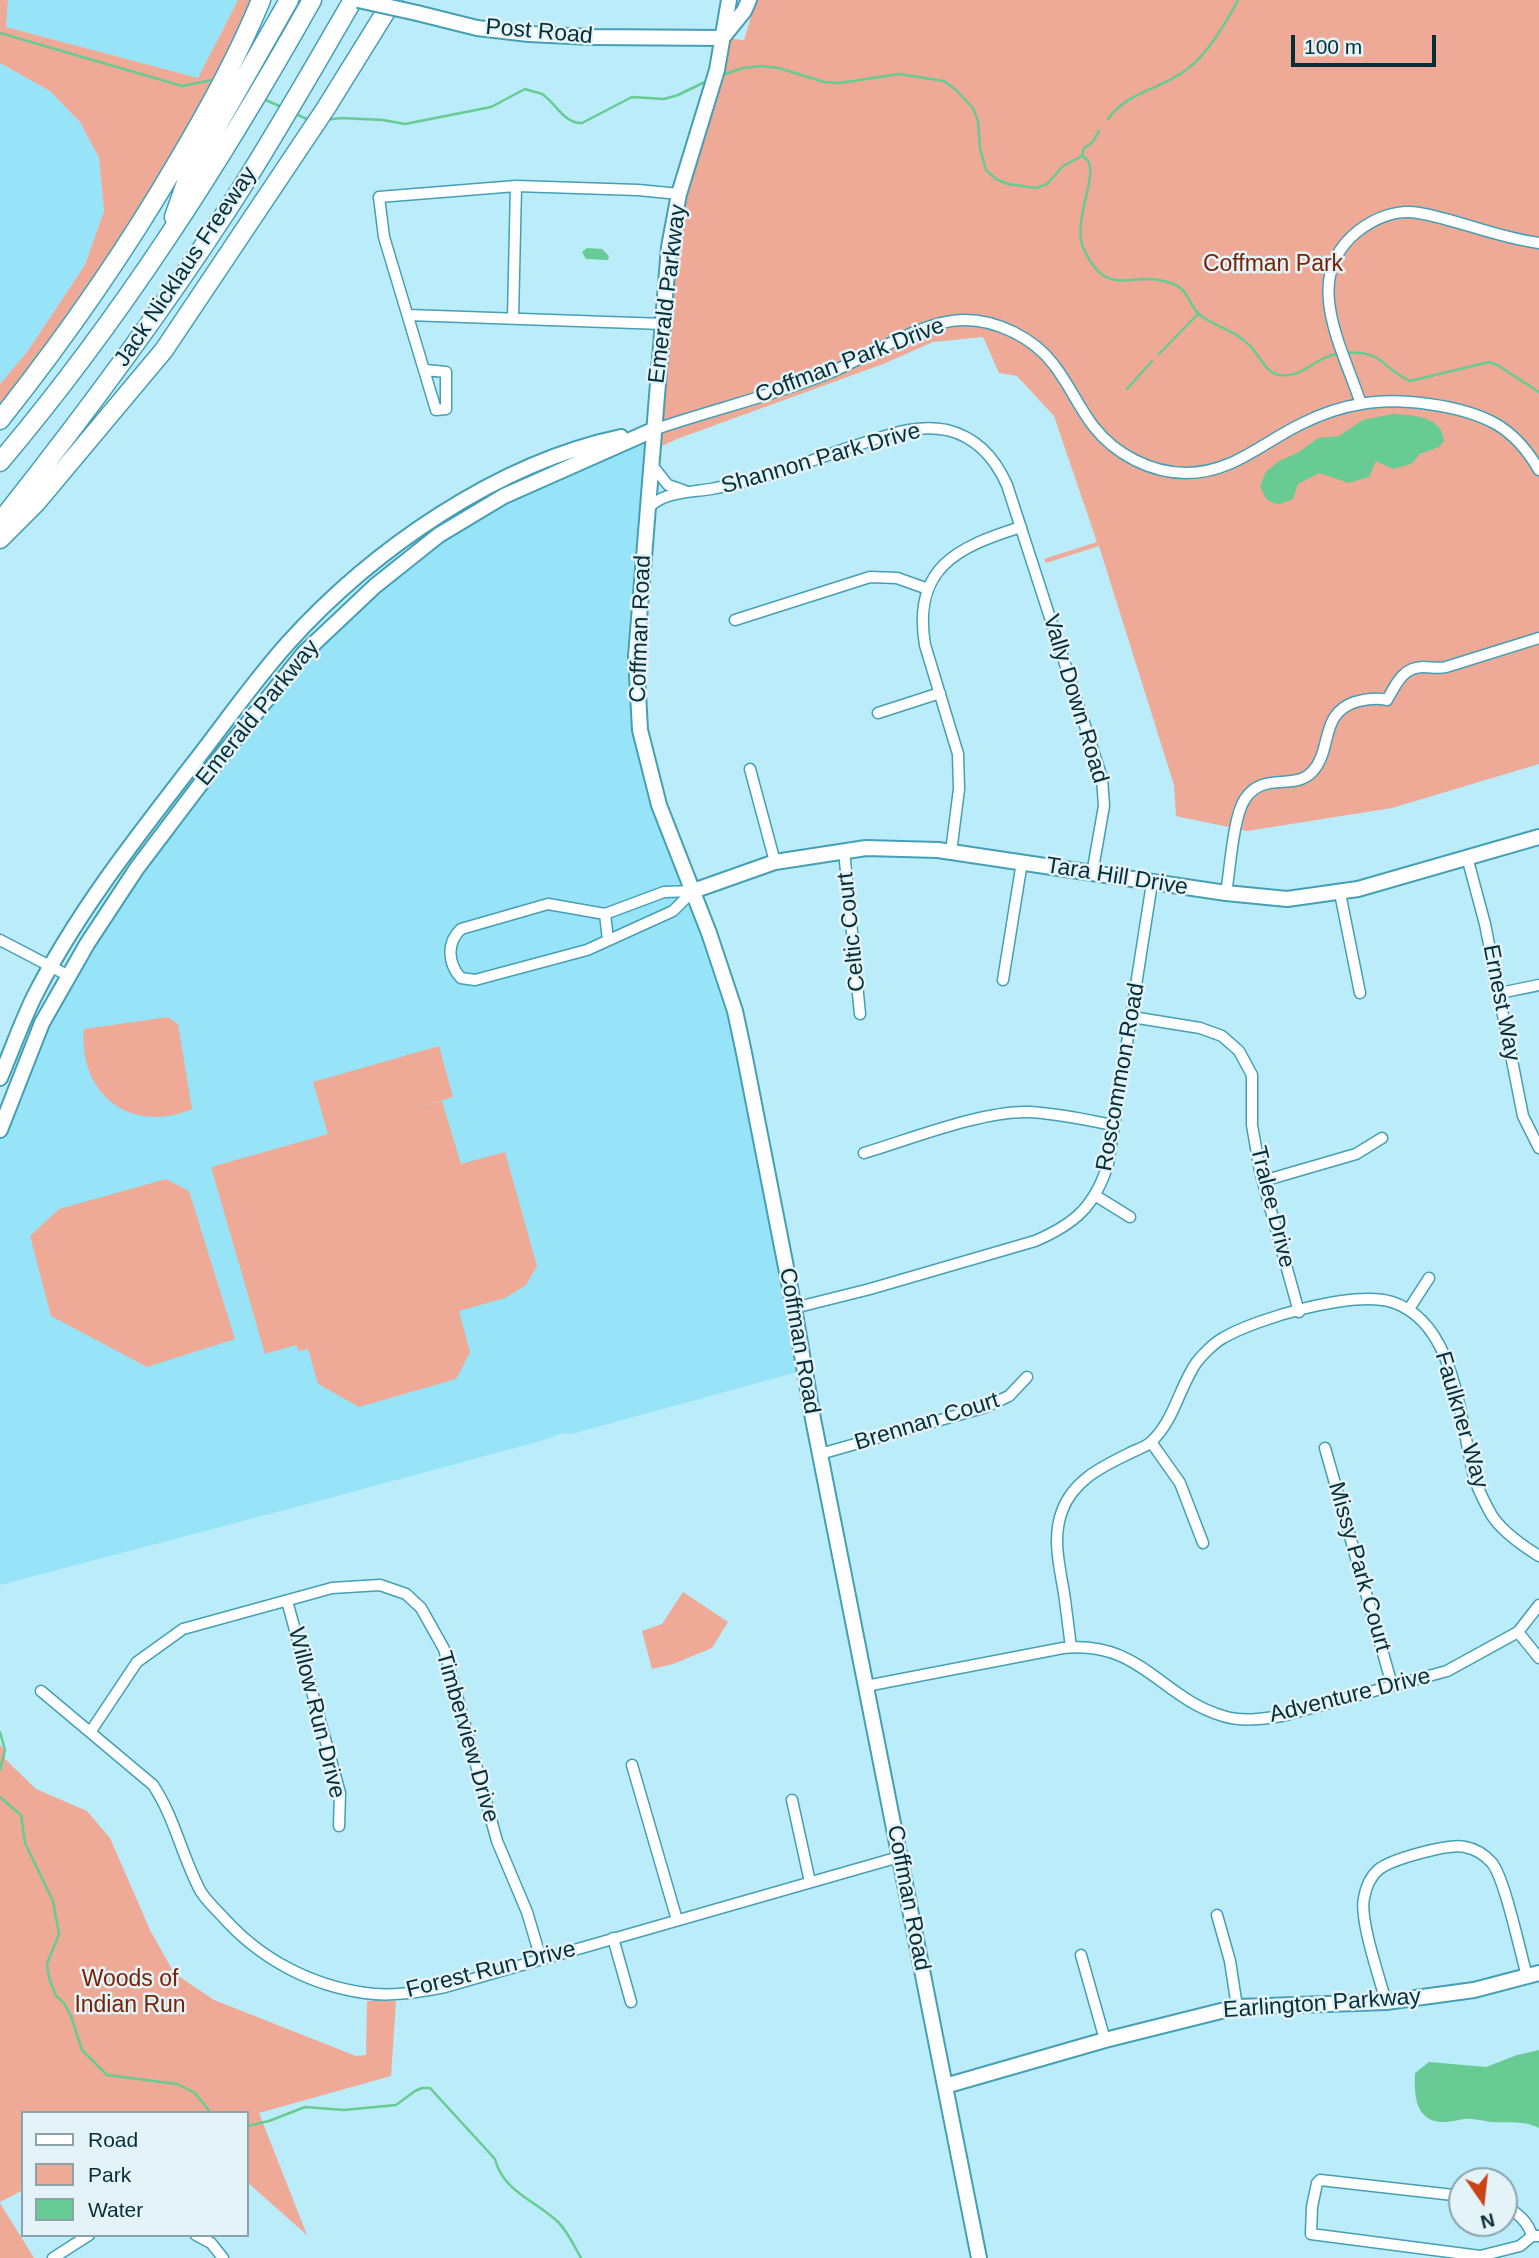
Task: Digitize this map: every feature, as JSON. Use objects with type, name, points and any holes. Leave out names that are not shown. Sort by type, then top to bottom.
[{"type":"highway","points":[[225,115],[232,61],[261,0]]},
{"type":"highway","points":[[0,420],[81,313],[150,209],[225,115],[289,0]]},
{"type":"highway","name":"Jack Nicklaus Freeway","points":[[0,462],[105,328],[170,234],[225,115],[268,76],[312,0]]},
{"type":"highway","name":"Jack Nicklaus Freeway","points":[[0,522],[84,416],[148,326],[273,136],[356,0]]},
{"type":"highway","points":[[0,539],[36,503],[164,350],[295,156],[393,0]]},
{"type":"main road","name":"Post Road","points":[[356,0],[477,28],[529,34],[722,38]]},
{"type":"main road","name":"Emerald Parkway","points":[[653,430],[669,247],[679,194],[717,70],[729,0]]},
{"type":"main road","points":[[722,38],[744,11],[749,0]]},
{"type":"main road","name":"Emerald Parkway","points":[[0,1078],[34,996],[114,866],[289,642],[354,579],[428,523],[466,499],[511,476],[588,444],[653,430]]},
{"type":"main road","name":"Emerald Parkway","points":[[0,1130],[42,1023],[87,944],[137,868],[224,752],[304,653],[349,609],[439,535],[471,514],[542,478],[653,430]]},
{"type":"main road","name":"Coffman Road","points":[[653,430],[636,656],[637,711],[643,749],[659,805],[709,933],[735,1011],[979,2258]]},
{"type":"main road","name":"Tara Hill Drive","points":[[693,891],[775,862],[844,850],[902,849],[938,850],[1153,883],[1287,898],[1340,892],[1539,837]]},
{"type":"main road","name":"Earlington Parkway","points":[[944,2086],[1105,2040],[1237,2007],[1386,2002],[1474,1990],[1533,1974]]},
{"type":"street","points":[[425,370],[381,225],[379,197],[516,186],[679,194]]},
{"type":"street","points":[[513,318],[516,186]]},
{"type":"street","points":[[1361,404],[1329,304],[1327,289],[1329,274],[1344,242],[1367,224],[1388,214],[1415,212],[1539,243]]},
{"type":"street","points":[[408,315],[663,324]]},
{"type":"street","name":"Coffman Park Drive","points":[[653,430],[798,384],[854,362],[927,328],[960,320],[1000,327],[1030,342],[1053,363],[1094,427],[1106,440],[1126,455],[1154,468],[1202,473],[1244,458],[1301,424],[1361,404],[1408,402],[1475,415],[1497,424],[1528,450],[1539,470]]},
{"type":"street","name":"Shannon Park Drive","points":[[647,510],[667,497],[739,483],[898,432],[925,427],[961,434],[979,445],[991,457],[1007,485],[1021,527]]},
{"type":"street","name":"Shannon Park Drive","points":[[650,461],[668,485],[693,492]]},
{"type":"street","points":[[951,852],[959,771],[954,736],[922,629],[923,609],[928,589],[938,573],[963,549],[979,540],[1021,527]]},
{"type":"street","name":"Vally Down Road","points":[[1021,527],[1102,778],[1104,806],[1092,874]]},
{"type":"street","points":[[735,620],[870,577],[897,578],[928,589]]},
{"type":"street","points":[[1226,893],[1242,804],[1254,789],[1272,781],[1306,777],[1314,770],[1322,754],[1327,729],[1332,720],[1349,704],[1378,697],[1387,700],[1403,673],[1416,668],[1446,667],[1539,638]]},
{"type":"street","points":[[878,713],[940,693]]},
{"type":"street","points":[[750,769],[775,862]]},
{"type":"street","name":"Celtic Court","points":[[844,850],[860,1014]]},
{"type":"street","name":"Ernest Way","points":[[1467,857],[1500,993],[1523,1116],[1539,1148]]},
{"type":"street","points":[[1003,980],[1021,862]]},
{"type":"street","name":"Roscommon Road","points":[[794,1308],[1035,1241],[1057,1232],[1077,1219],[1096,1196],[1108,1164],[1153,883]]},
{"type":"street","points":[[693,891],[673,911],[587,950],[471,981],[458,976],[450,948],[453,937],[461,929],[541,905],[561,905],[605,914],[664,892],[693,891]]},
{"type":"street","points":[[1340,892],[1360,993]]},
{"type":"street","points":[[605,914],[608,940]]},
{"type":"street","points":[[0,940],[69,976]]},
{"type":"street","points":[[1500,993],[1539,985]]},
{"type":"street","name":"Tralee Drive","points":[[1132,1017],[1200,1028],[1222,1036],[1240,1051],[1252,1075],[1252,1125],[1263,1181],[1299,1312]]},
{"type":"street","points":[[864,1153],[994,1115],[1026,1112],[1114,1125]]},
{"type":"street","points":[[1263,1181],[1356,1154],[1382,1138]]},
{"type":"street","points":[[1096,1196],[1130,1217]]},
{"type":"street","points":[[1071,1647],[1056,1547],[1063,1509],[1079,1484],[1100,1466],[1151,1442],[1170,1417],[1196,1363],[1221,1339],[1252,1325],[1340,1301],[1370,1298],[1391,1301],[1409,1309],[1429,1278]]},
{"type":"street","name":"Faulkner Way","points":[[1409,1309],[1428,1326],[1443,1350],[1475,1479],[1492,1517],[1523,1546],[1539,1556]]},
{"type":"street","name":"Brennan Court","points":[[820,1454],[983,1408],[1009,1396],[1027,1377]]},
{"type":"street","points":[[1151,1442],[1180,1483],[1203,1544]]},
{"type":"street","name":"Missy Park Court","points":[[1325,1448],[1392,1685]]},
{"type":"street","name":"Timberview Drive","points":[[90,1731],[137,1662],[183,1629],[332,1588],[380,1585],[405,1594],[421,1608],[444,1649],[497,1841],[527,1912],[541,1959]]},
{"type":"street","name":"Willow Run Drive","points":[[287,1601],[340,1793],[340,1826]]},
{"type":"street","name":"Adventure Drive","points":[[866,1686],[1071,1647],[1119,1655],[1149,1670],[1175,1692],[1207,1711],[1225,1717],[1243,1720],[1282,1716],[1447,1671],[1518,1632],[1539,1605]]},
{"type":"street","points":[[1518,1632],[1539,1658]]},
{"type":"street","name":"Forest Run Drive","points":[[41,1691],[153,1785],[166,1804],[179,1845],[204,1896],[242,1939],[282,1966],[313,1980],[365,1993],[395,1994],[445,1987],[900,1857]]},
{"type":"street","points":[[632,1765],[677,1920]]},
{"type":"street","points":[[792,1800],[810,1882]]},
{"type":"street","points":[[1386,2002],[1365,1921],[1363,1901],[1368,1882],[1378,1870],[1391,1862],[1449,1847],[1464,1846],[1481,1853],[1494,1865],[1533,1974]]},
{"type":"street","points":[[1217,1916],[1230,1961],[1237,2007]]},
{"type":"street","points":[[612,1938],[631,2002]]},
{"type":"street","points":[[1081,1955],[1105,2040]]},
{"type":"street","points":[[1448,2194],[1320,2180],[1312,2207],[1311,2234],[1480,2256],[1521,2246],[1536,2236],[1518,2215]]},
{"type":"street","points":[[52,2258],[86,2237]]},
{"type":"street","points":[[200,2237],[211,2243],[223,2258]]},
{"type":"shaded area","points":[[8,0],[238,0],[198,78],[6,27]]},
{"type":"shaded area","points":[[0,63],[50,91],[80,122],[99,158],[104,211],[85,265],[27,352],[0,384]]},
{"type":"shaded area","points":[[653,430],[640,730],[724,976],[805,1370],[0,1585],[0,1130],[10,1100],[87,944],[273,690],[439,535]]},
{"type":"green space","points":[[0,0],[8,0],[6,27],[198,78],[238,0],[256,0],[220,72],[125,235],[0,412],[0,384],[27,352],[85,265],[104,211],[99,158],[80,122],[50,91],[0,63]]},
{"type":"green space","name":"Coffman Park","points":[[756,0],[1539,0],[1539,764],[1392,808],[1247,831],[1176,816],[1174,785],[1099,546],[1046,563],[1044,559],[1097,542],[1054,416],[1017,376],[999,373],[983,337],[933,342],[883,364],[677,439],[651,451],[669,247],[722,38],[744,40]]},
{"type":"green space","points":[[168,1017],[178,1024],[192,1109],[170,1116],[149,1117],[129,1112],[113,1103],[99,1090],[90,1073],[84,1052],[84,1029]]},
{"type":"green space","points":[[439,1046],[453,1097],[414,1109],[442,1101],[461,1164],[505,1152],[537,1266],[526,1285],[505,1298],[459,1311],[470,1352],[456,1379],[359,1407],[318,1384],[308,1349],[299,1351],[296,1345],[265,1354],[211,1167],[328,1134],[313,1082]]},
{"type":"green space","points":[[166,1179],[189,1191],[235,1339],[147,1367],[51,1316],[30,1236],[59,1209]]},
{"type":"green space","points":[[683,1592],[728,1622],[712,1648],[673,1664],[652,1669],[642,1631],[662,1624]]},
{"type":"green space","name":"Woods of Indian Run","points":[[0,1745],[5,1750],[5,1759],[36,1789],[87,1811],[110,1838],[150,1930],[174,1973],[214,2000],[356,2056],[366,2055],[367,2001],[396,2001],[391,2076],[259,2113],[307,2235],[248,2183],[248,2111],[21,2111],[21,2191],[0,2202]]},
{"type":"green space","points":[[0,2203],[34,2258],[0,2258]]},
{"type":"water","points":[[587,248],[602,249],[609,256],[608,260],[586,259],[582,252]]},
{"type":"water","points":[[1393,414],[1425,418],[1438,426],[1444,441],[1439,447],[1420,454],[1411,464],[1393,469],[1376,461],[1369,477],[1349,483],[1319,473],[1298,484],[1293,499],[1280,504],[1266,499],[1260,486],[1266,472],[1279,461],[1299,452],[1318,438],[1339,436],[1363,420]]},
{"type":"water","points":[[1539,2050],[1539,2128],[1522,2123],[1471,2119],[1434,2121],[1422,2112],[1418,2105],[1415,2073],[1429,2062],[1486,2067]]},
{"type":"waterway","points":[[1108,119],[1125,102],[1176,77],[1194,64],[1215,38],[1238,0]]},
{"type":"waterway","points":[[0,33],[182,86],[217,79]]},
{"type":"waterway","points":[[722,75],[743,68],[762,66],[779,68],[824,82],[840,83],[899,74],[944,81],[973,108],[978,121],[980,148],[986,170],[996,179],[1008,184],[1036,188],[1047,184],[1063,166],[1082,156],[1087,160],[1090,180],[1082,214],[1081,237],[1092,264],[1102,274],[1112,279],[1158,280],[1179,287],[1200,315],[1245,341],[1274,374],[1295,374],[1338,354]]},
{"type":"waterway","points":[[326,120],[383,120],[405,124],[491,107],[525,89],[542,94],[565,117],[582,123],[632,97],[664,99],[709,80]]},
{"type":"waterway","points":[[261,98],[284,108]]},
{"type":"waterway","points":[[296,114],[309,120]]},
{"type":"waterway","points":[[1082,156],[1084,148],[1092,143],[1099,131]]},
{"type":"waterway","points":[[1159,354],[1198,314]]},
{"type":"waterway","points":[[1345,353],[1375,357],[1410,381],[1489,362],[1539,392]]},
{"type":"waterway","points":[[1127,389],[1152,361]]},
{"type":"waterway","points":[[0,1732],[5,1750],[0,1770]]},
{"type":"waterway","points":[[0,1797],[21,1815],[25,1843],[53,1901],[59,1934],[47,1964],[49,1978],[56,1996],[64,2003],[71,2016],[82,2050],[107,2075],[177,2084],[195,2093],[209,2111]]},
{"type":"waterway","points":[[248,2126],[305,2107],[344,2110],[396,2105],[415,2091],[430,2088],[495,2159],[499,2170],[512,2187],[561,2225],[581,2258]]}]
